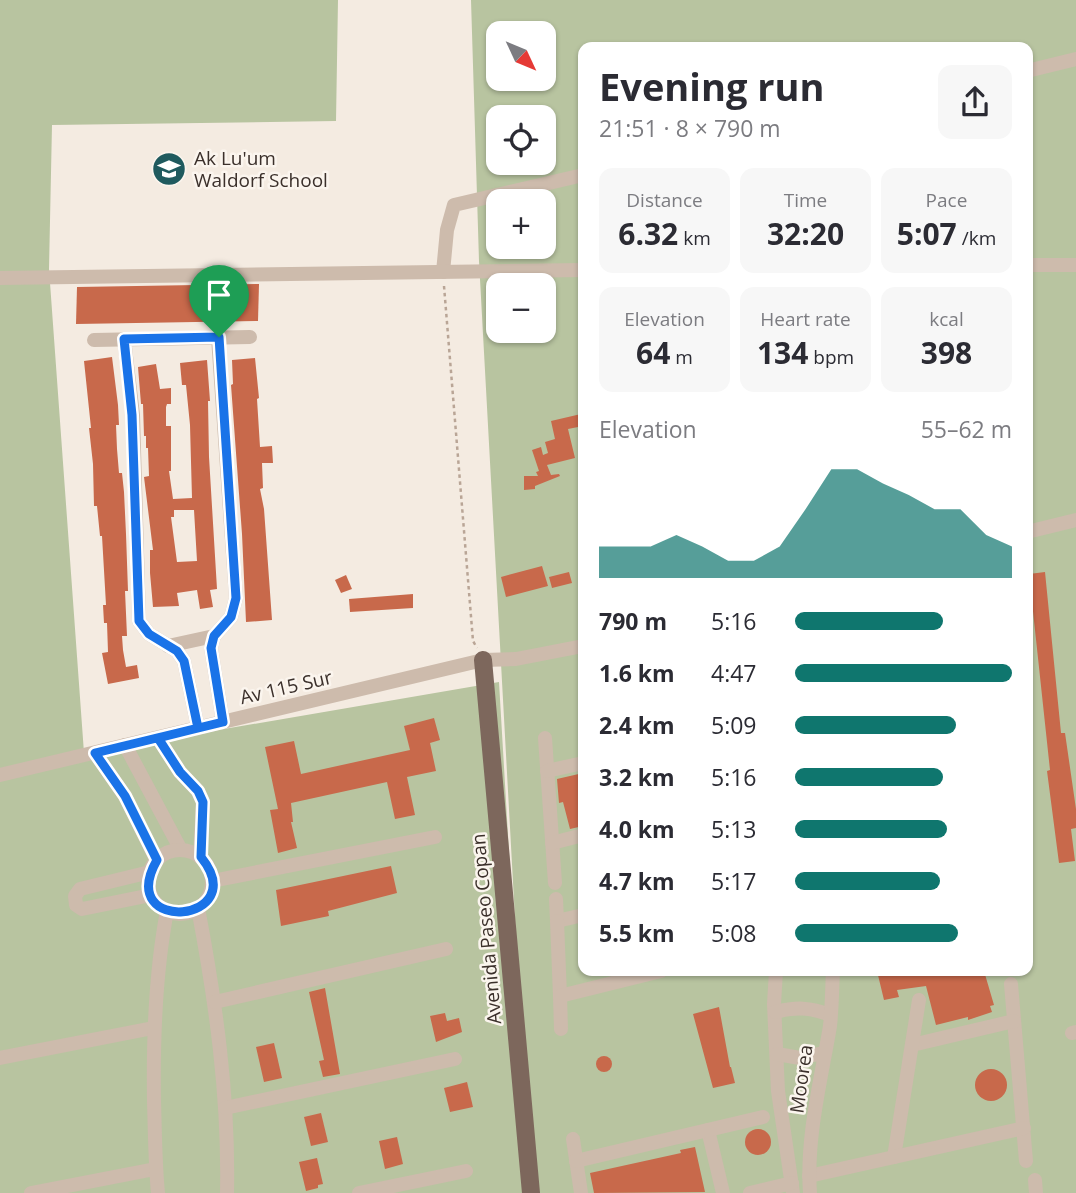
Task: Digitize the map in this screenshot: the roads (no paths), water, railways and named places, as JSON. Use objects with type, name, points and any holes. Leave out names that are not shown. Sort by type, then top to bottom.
[{"type":"main road","name":"Avenida Paseo Copan","points":[[483,660],[531,1193]]},
{"type":"street","points":[[1033,70],[1076,59]]},
{"type":"street","points":[[443,272],[447,230],[454,205],[578,176]]},
{"type":"street","points":[[1033,265],[1076,265]]},
{"type":"street","points":[[0,278],[578,270]]},
{"type":"street","points":[[219,337],[236,598],[231,617],[214,636],[211,648],[223,722]]},
{"type":"street","points":[[94,340],[250,337]]},
{"type":"street","points":[[124,339],[132,415],[139,621],[149,634],[177,651],[184,661],[198,728]]},
{"type":"street","points":[[1033,531],[1076,520]]},
{"type":"street","points":[[168,646],[214,636]]},
{"type":"street","name":"Av 115 Sur","points":[[0,775],[483,660],[516,659],[578,647]]},
{"type":"street","points":[[158,738],[180,772],[198,791],[203,802],[201,857]]},
{"type":"street","points":[[545,738],[555,883]]},
{"type":"street","points":[[125,746],[181,850]]},
{"type":"street","points":[[95,753],[125,796],[154,866],[151,895],[156,903],[167,911],[187,913],[206,901],[212,881],[209,867],[201,857],[192,852],[172,851],[154,866],[104,885],[80,889],[75,896],[76,905],[82,909],[151,895]]},
{"type":"street","points":[[547,771],[578,764]]},
{"type":"street","points":[[552,843],[578,836]]},
{"type":"street","points":[[212,881],[435,837]]},
{"type":"street","points":[[104,885],[107,903]]},
{"type":"street","points":[[556,898],[561,1029]]},
{"type":"street","points":[[198,908],[215,1002],[225,1108],[227,1193]]},
{"type":"street","points":[[158,1193],[153,1028],[167,911]]},
{"type":"street","points":[[557,921],[578,916]]},
{"type":"street","points":[[215,1002],[446,949]]},
{"type":"street","points":[[560,996],[641,976]]},
{"type":"street","points":[[750,1193],[793,1188],[778,1091],[776,976]]},
{"type":"street","name":"Moorea","points":[[810,1193],[809,1177],[833,976]]},
{"type":"street","points":[[1011,984],[1026,1161]]},
{"type":"street","points":[[894,1157],[919,1000]]},
{"type":"street","points":[[775,1012],[795,1007],[814,1009],[830,1015]]},
{"type":"street","points":[[912,1045],[1014,1021]]},
{"type":"street","points":[[0,1058],[153,1028]]},
{"type":"street","points":[[777,1054],[800,1058],[823,1053]]},
{"type":"street","points":[[225,1108],[455,1059]]},
{"type":"street","points":[[576,1161],[763,1117]]},
{"type":"street","points":[[809,1177],[1024,1128]]},
{"type":"street","points":[[708,1130],[723,1193]]},
{"type":"street","points":[[573,1139],[581,1193]]},
{"type":"street","points":[[31,1193],[156,1169]]},
{"type":"street","points":[[359,1193],[466,1171]]},
{"type":"place","name":"Ak Lu'um Waldorf School","points":[[169,169]]}]
